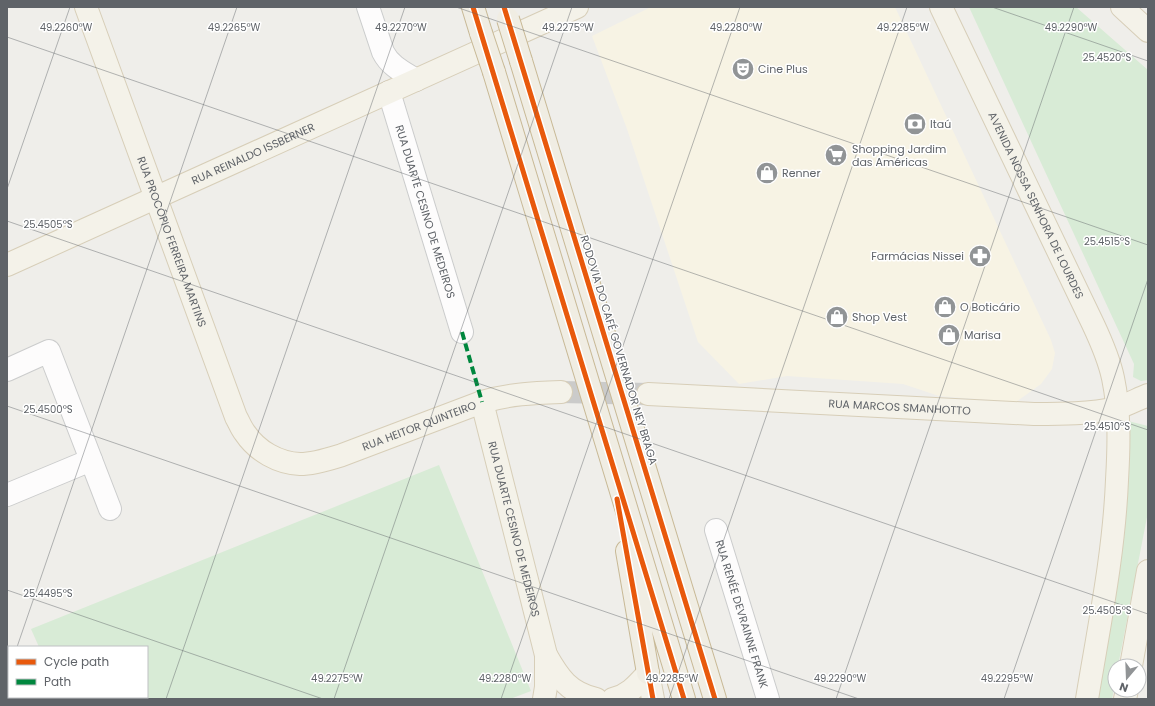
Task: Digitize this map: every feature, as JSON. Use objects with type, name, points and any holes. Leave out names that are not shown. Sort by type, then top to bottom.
[{"type":"highway","points":[[474,7],[490,38],[494,72],[684,699]]},
{"type":"highway","name":"RODOVIA DO CAFÉ GOVERNADOR NEY BRAGA","points":[[506,13],[715,699]]},
{"type":"highway","points":[[610,456],[648,673]]},
{"type":"main road","name":"RUA PROCÓPIO FERREIRA MARTINS","points":[[86,7],[236,417],[245,433],[260,449],[279,461]]},
{"type":"main road","name":"RUA REINALDO ISSBERNER","points":[[7,265],[416,80],[490,38],[577,7]]},
{"type":"main road","name":"AVENIDA NOSSA SENHORA DE LOURDES","points":[[942,7],[1098,336],[1113,377],[1117,407],[1119,453],[1112,544],[1087,699]]},
{"type":"main road","points":[[1122,7],[1148,31]]},
{"type":"main road","name":"RUA HEITOR QUINTEIRO","points":[[279,461],[300,464],[321,462],[498,397],[520,394],[561,392]]},
{"type":"main road","name":"RUA MARCOS SMANHOTTO","points":[[648,394],[1034,414],[1087,412],[1117,407],[1148,395]]},
{"type":"main road","name":"RUA DUARTE CESINO DE MEDEIROS","points":[[482,402],[546,655]]},
{"type":"main road","points":[[1132,658],[1148,571]]},
{"type":"main road","points":[[546,655],[557,674],[564,682],[576,692],[589,698]]},
{"type":"main road","points":[[544,699],[546,687],[546,655]]},
{"type":"main road","points":[[613,699],[622,697],[634,689],[648,673]]},
{"type":"main road","points":[[641,699],[648,673]]},
{"type":"main road","points":[[648,673],[653,699]]},
{"type":"street","points":[[368,7],[386,58],[399,70],[416,80]]},
{"type":"street","name":"RUA DUARTE CESINO DE MEDEIROS","points":[[389,92],[462,332]]},
{"type":"street","points":[[7,370],[49,351],[110,509]]},
{"type":"street","points":[[7,495],[91,460]]},
{"type":"street","name":"RUA RENÉE DEVRAINNE FRANK","points":[[716,530],[768,699]]},
{"type":"shaded area","name":"Shopping Jardim das Américas","points":[[651,7],[895,7],[1051,340],[1055,353],[1052,369],[1041,384],[1016,402],[939,396],[903,384],[787,376],[739,384],[698,342],[627,129],[592,36]]},
{"type":"green space","points":[[969,7],[1076,7],[1148,70],[1148,380],[1141,381],[1133,377],[1134,364]]},
{"type":"green space","points":[[1128,421],[1148,426],[1148,512],[1120,658],[1107,658],[1107,698],[1112,699],[1095,699]]},
{"type":"green space","points":[[439,465],[531,691],[510,699],[60,699],[148,698],[148,646],[39,646],[31,629]]},
{"type":"tunnel","points":[[561,392],[648,394]]},
{"type":"marked path","points":[[462,332],[482,402]]},
{"type":"cycle path","points":[[473,7],[684,699]]},
{"type":"cycle path","points":[[504,7],[715,699]]},
{"type":"cycle path","points":[[617,499],[653,699]]},
{"type":"place","name":"Cine Plus","points":[[743,69]]},
{"type":"place","name":"Itaú","points":[[915,124]]},
{"type":"place","name":"Shopping Jardim das Américas","points":[[836,155]]},
{"type":"place","name":"Renner","points":[[767,173]]},
{"type":"place","name":"Farmácias Nissei","points":[[980,256]]},
{"type":"place","name":"O Boticário","points":[[945,307]]},
{"type":"place","name":"Shop Vest","points":[[837,317]]},
{"type":"place","name":"Marisa","points":[[949,335]]}]
